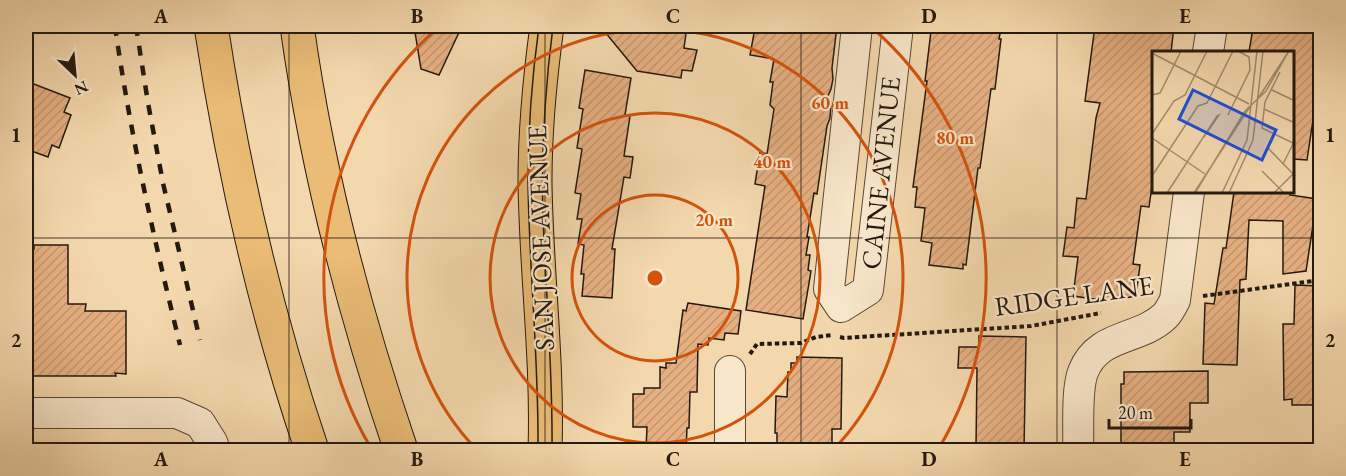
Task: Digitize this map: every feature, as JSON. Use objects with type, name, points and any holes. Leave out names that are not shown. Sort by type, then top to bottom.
[{"type":"main road","points":[[211,26],[230,141],[256,259],[287,374],[312,450]]},
{"type":"main road","points":[[297,26],[310,109],[335,226],[366,342],[401,450]]},
{"type":"main road","name":"SAN JOSE AVENUE","points":[[545,450],[545,375],[535,180],[537,100],[547,26]]},
{"type":"street","name":"CAINE AVENUE","points":[[857,26],[828,289],[841,307],[868,290],[898,26]]},
{"type":"street","points":[[1208,51],[1212,26]]},
{"type":"street","points":[[1078,450],[1079,391],[1082,374],[1089,358],[1101,347],[1154,324],[1166,315],[1175,300],[1189,194]]},
{"type":"street","points":[[730,450],[737,367]]},
{"type":"street","points":[[26,413],[177,413],[200,423],[215,450]]},
{"type":"path","name":"RIDGE LANE","points":[[1175,300],[1320,280]]},
{"type":"path","points":[[833,335],[841,307]]},
{"type":"path","name":"RIDGE LANE","points":[[737,367],[757,344],[801,343],[816,337],[833,335],[844,338],[1031,326],[1108,312]]},
{"type":"building","points":[[414,26],[462,26],[439,75],[421,69]]},
{"type":"building","points":[[600,26],[687,26],[684,48],[697,50],[692,71],[682,70],[681,78],[637,71]]},
{"type":"building","points":[[773,26],[837,26],[832,68],[833,79],[827,98],[831,105],[830,118],[807,237],[809,237],[806,255],[810,255],[808,270],[811,271],[803,319],[746,310],[765,186],[755,184],[760,152],[767,154],[774,109],[770,105],[773,82],[770,82],[774,59],[750,55],[755,28],[772,31]]},
{"type":"building","points":[[935,26],[1001,28],[995,89],[991,89],[966,265],[963,264],[963,269],[929,265],[932,243],[921,241],[925,208],[915,207],[917,187],[913,187],[931,31],[935,31]]},
{"type":"building","points":[[1095,26],[1174,26],[1171,51],[1152,51],[1152,186],[1149,207],[1141,206],[1133,264],[1140,265],[1136,296],[1108,301],[1073,296],[1078,257],[1063,256],[1067,227],[1074,228],[1077,198],[1086,199],[1100,103],[1085,101]]},
{"type":"building","points":[[1269,26],[1320,26],[1320,73],[1307,160],[1295,159],[1295,51],[1249,51],[1253,28],[1268,31]]},
{"type":"building","points":[[585,70],[631,78],[625,115],[630,116],[624,156],[633,157],[630,178],[624,177],[612,249],[615,249],[612,298],[582,296],[584,274],[581,274],[584,245],[578,244],[582,219],[577,219],[581,194],[575,193],[582,149],[577,148],[583,109],[579,108]]},
{"type":"building","points":[[26,81],[70,98],[64,112],[71,115],[59,148],[52,145],[48,157],[26,149]]},
{"type":"building","points":[[1234,194],[1290,194],[1317,199],[1306,271],[1283,274],[1283,221],[1249,220],[1246,279],[1240,280],[1237,365],[1203,364],[1205,303],[1214,304],[1223,248],[1226,248]]},
{"type":"building","points":[[34,245],[68,245],[68,304],[86,304],[85,311],[126,311],[126,374],[26,376],[26,249],[34,249]]},
{"type":"building","points":[[1295,285],[1320,286],[1320,405],[1292,405],[1292,399],[1284,400],[1283,324],[1294,324]]},
{"type":"building","points":[[688,303],[741,311],[738,334],[725,333],[724,340],[709,338],[708,345],[698,344],[697,392],[690,392],[686,450],[646,450],[647,427],[633,427],[633,394],[644,394],[644,388],[660,388],[660,367],[666,368],[666,363],[676,363],[683,310],[686,311]]},
{"type":"building","points":[[979,336],[1026,337],[1024,450],[979,450],[979,447],[976,447],[977,368],[958,368],[959,347],[979,347]]},
{"type":"building","points":[[797,357],[842,358],[841,429],[832,429],[832,450],[777,450],[776,396],[787,397],[788,372],[791,372],[791,363],[797,363]]},
{"type":"building","points":[[1208,371],[1208,403],[1190,403],[1190,432],[1174,432],[1174,450],[1121,450],[1121,384],[1124,384],[1124,372]]},
{"type":"tram line","points":[[538,450],[528,181],[531,103],[539,26]]},
{"type":"tram line","points":[[552,450],[543,169],[544,121],[553,26]]},
{"type":"railway","points":[[115,26],[143,186],[180,345]]},
{"type":"railway","points":[[136,26],[163,183],[200,340]]}]
